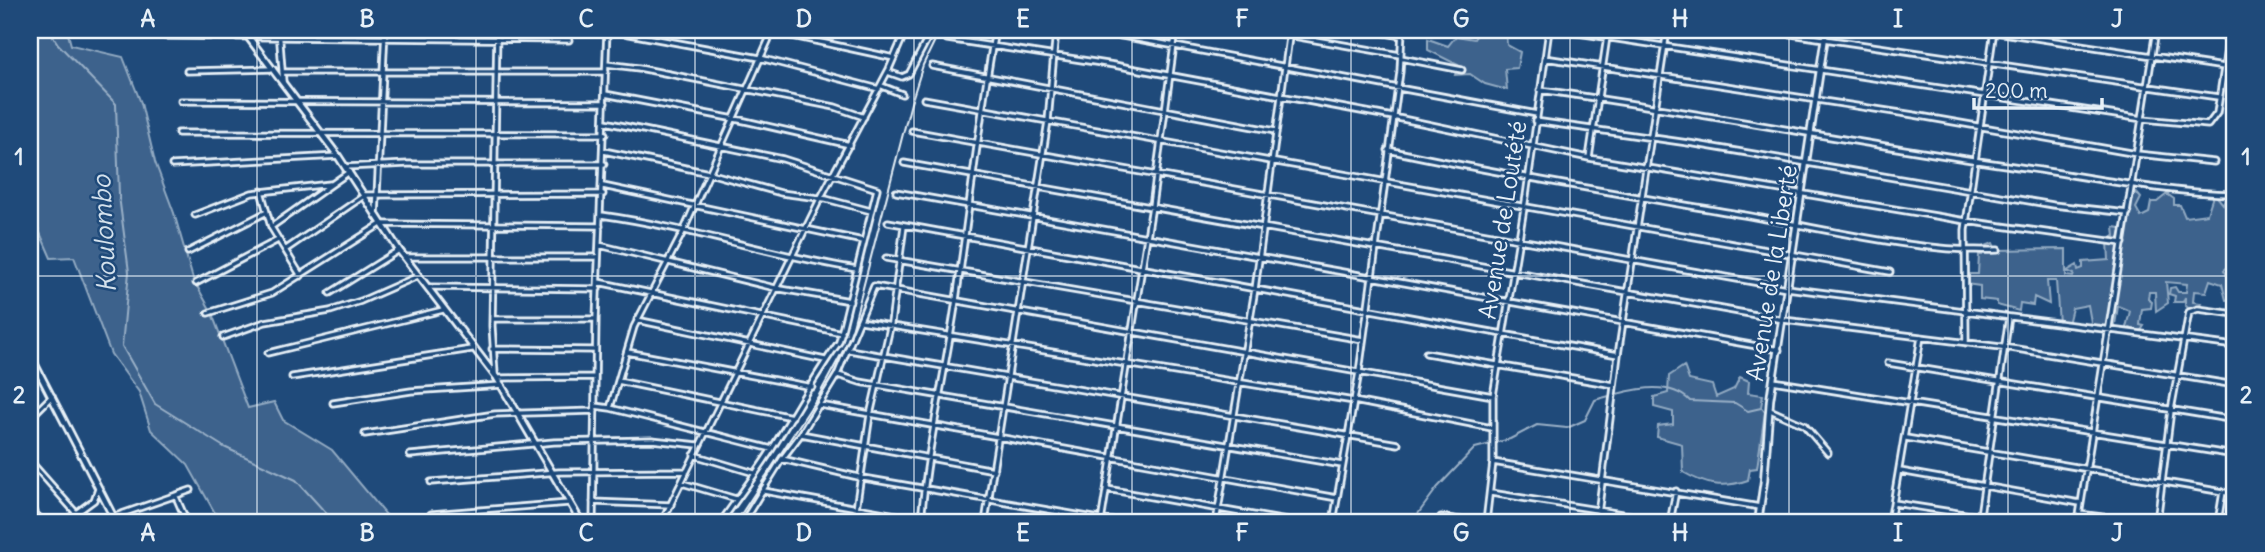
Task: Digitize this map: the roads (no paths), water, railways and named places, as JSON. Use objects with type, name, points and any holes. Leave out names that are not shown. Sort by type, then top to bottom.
[{"type":"street","points":[[243,30],[338,156],[398,250],[472,349],[496,376],[581,522]]},
{"type":"street","points":[[279,30],[283,82]]},
{"type":"street","points":[[376,216],[381,165],[385,30]]},
{"type":"street","points":[[496,376],[492,349],[497,30]]},
{"type":"street","points":[[593,522],[596,319],[603,194],[607,30],[760,58],[902,94]]},
{"type":"street","points":[[765,30],[894,58]]},
{"type":"street","points":[[662,522],[762,314],[888,72],[906,30]]},
{"type":"street","points":[[915,30],[929,36]]},
{"type":"street","points":[[888,72],[902,77],[909,74],[932,30]]},
{"type":"street","points":[[921,521],[932,427],[956,300],[971,175],[995,30]]},
{"type":"street","points":[[985,522],[1048,121],[1056,30]]},
{"type":"street","points":[[1090,30],[1537,114]]},
{"type":"street","points":[[1101,522],[1152,206],[1176,30]]},
{"type":"street","points":[[1259,30],[1290,32],[1462,70]]},
{"type":"street","points":[[1371,30],[1402,36]]},
{"type":"street","points":[[1333,522],[1359,372],[1398,86],[1402,30]]},
{"type":"street","name":"Avenue de Loutété","points":[[1486,522],[1493,462],[1493,396],[1524,208],[1549,30]]},
{"type":"street","points":[[1558,30],[2143,119],[2210,124],[2217,113],[2230,30]]},
{"type":"street","points":[[1589,158],[1608,30]]},
{"type":"street","points":[[1597,522],[1605,479],[1618,355],[1667,30]]},
{"type":"street","points":[[1763,30],[2218,97]]},
{"type":"street","name":"Avenue de la Liberté","points":[[1758,522],[1773,381],[1826,30]]},
{"type":"street","points":[[1983,30],[2224,67]]},
{"type":"street","points":[[2078,522],[2156,30]]},
{"type":"street","points":[[2189,30],[2235,38]]},
{"type":"street","points":[[610,408],[637,320],[683,232],[772,31]]},
{"type":"street","points":[[1966,343],[1966,221],[1994,31]]},
{"type":"street","points":[[1216,522],[1255,289],[1290,32]]},
{"type":"street","points":[[165,36],[279,40],[569,40]]},
{"type":"street","points":[[947,39],[1393,117],[1589,158],[1966,221],[2123,243]]},
{"type":"street","points":[[1545,58],[2137,154],[2214,162]]},
{"type":"street","points":[[606,64],[835,107],[864,117]]},
{"type":"street","points":[[932,66],[1275,131]]},
{"type":"street","points":[[187,71],[273,69]]},
{"type":"street","points":[[282,72],[606,72]]},
{"type":"street","points":[[1540,90],[1656,106],[1976,161],[2132,184],[2235,194]]},
{"type":"street","points":[[606,94],[733,118],[850,145]]},
{"type":"street","points":[[924,99],[1891,272]]},
{"type":"street","points":[[181,101],[606,103]]},
{"type":"street","points":[[1535,121],[1652,137],[2053,205],[2128,213]]},
{"type":"street","points":[[605,122],[792,161],[876,188],[842,334],[772,449],[720,522]]},
{"type":"street","points":[[912,131],[1787,288],[1854,295],[1966,314],[2185,337],[2235,346]]},
{"type":"street","points":[[178,133],[605,134]]},
{"type":"street","points":[[1388,150],[1528,178],[1796,224],[1964,250],[1998,250]]},
{"type":"street","points":[[604,151],[709,173],[781,193],[871,211]]},
{"type":"street","points":[[172,165],[338,156]]},
{"type":"street","points":[[904,163],[1784,320],[2005,348],[2235,385]]},
{"type":"street","points":[[271,227],[347,169],[381,165],[604,164]]},
{"type":"street","points":[[195,215],[261,191],[330,184]]},
{"type":"street","points":[[603,186],[804,230],[863,240]]},
{"type":"street","points":[[261,191],[271,227],[301,276]]},
{"type":"street","points":[[896,192],[1779,350]]},
{"type":"street","points":[[285,250],[365,195],[603,194]]},
{"type":"street","points":[[188,251],[265,213]]},
{"type":"street","points":[[601,215],[790,258],[857,269]]},
{"type":"street","points":[[888,222],[1618,355]]},
{"type":"street","points":[[208,313],[266,296],[380,224],[600,226]]},
{"type":"street","points":[[854,522],[858,477],[877,384],[886,355],[893,288],[904,226]]},
{"type":"street","points":[[30,239],[36,237]]},
{"type":"street","points":[[196,283],[278,240]]},
{"type":"street","points":[[599,245],[775,288],[850,301]]},
{"type":"street","points":[[330,293],[398,250]]},
{"type":"street","points":[[404,257],[599,257]]},
{"type":"street","points":[[886,258],[1363,340]]},
{"type":"street","points":[[223,337],[264,322],[330,310],[361,301],[418,276]]},
{"type":"street","points":[[598,282],[762,314],[842,334]]},
{"type":"street","points":[[745,522],[837,374],[861,321],[872,286],[1493,396]]},
{"type":"street","points":[[427,287],[598,289]]},
{"type":"street","points":[[2157,522],[2176,376],[2192,309],[2235,314]]},
{"type":"street","points":[[268,353],[443,310]]},
{"type":"street","points":[[1979,519],[2008,317]]},
{"type":"street","points":[[493,318],[596,319]]},
{"type":"street","points":[[637,320],[825,360]]},
{"type":"street","points":[[861,321],[891,323],[1126,362],[1492,428]]},
{"type":"street","points":[[1890,522],[1921,337]]},
{"type":"street","points":[[292,377],[472,349]]},
{"type":"street","points":[[492,349],[596,350]]},
{"type":"street","points":[[849,350],[1398,443]]},
{"type":"street","points":[[627,352],[812,387]]},
{"type":"street","points":[[1426,354],[1614,385]]},
{"type":"street","points":[[30,355],[115,520],[191,490]]},
{"type":"street","points":[[1888,363],[1916,370],[2235,420]]},
{"type":"street","points":[[837,374],[877,384],[1342,465]]},
{"type":"street","points":[[496,376],[595,377]]},
{"type":"street","points":[[618,381],[792,417]]},
{"type":"street","points":[[1773,381],[2235,455]]},
{"type":"street","points":[[333,403],[411,391],[502,385]]},
{"type":"street","points":[[30,415],[52,397]]},
{"type":"street","points":[[820,405],[1337,498]]},
{"type":"street","points":[[365,434],[517,412],[610,408],[772,449]]},
{"type":"street","points":[[1769,410],[1804,425],[1828,453]]},
{"type":"street","points":[[801,434],[994,470]]},
{"type":"street","points":[[1906,438],[2087,471],[2235,494]]},
{"type":"street","points":[[410,455],[535,443],[595,441],[679,442],[698,446]]},
{"type":"street","points":[[694,455],[754,473]]},
{"type":"street","points":[[782,459],[858,477],[1101,522],[1117,522]]},
{"type":"street","points":[[30,461],[84,522]]},
{"type":"street","points":[[1493,462],[1760,506]]},
{"type":"street","points":[[430,482],[551,473],[687,471]]},
{"type":"street","points":[[1900,471],[2080,503]]},
{"type":"street","points":[[682,483],[736,499]]},
{"type":"street","points":[[64,522],[94,500],[99,487]]},
{"type":"street","points":[[1107,489],[1292,522]]},
{"type":"street","points":[[764,491],[856,510],[934,522]]},
{"type":"street","points":[[1490,493],[1670,522],[1675,491]]},
{"type":"street","points":[[2218,522],[2223,492]]},
{"type":"street","points":[[176,497],[187,522]]},
{"type":"street","points":[[593,502],[671,505]]},
{"type":"street","points":[[431,514],[569,503]]},
{"type":"street","points":[[1894,503],[1979,519],[2015,522]]},
{"type":"street","points":[[30,508],[43,522]]},
{"type":"street","points":[[2079,514],[2141,522]]},
{"type":"street","points":[[1441,517],[1472,522]]},
{"type":"waterway","name":"Koulombo","points":[[49,30],[58,44],[116,104],[119,196],[129,272],[122,346],[155,404],[224,447],[296,480],[334,522]]},
{"type":"waterway","points":[[1412,522],[1437,488],[1475,448],[1510,439],[1537,425],[1567,428],[1585,420],[1595,400],[1631,390],[1657,388],[1680,394],[1690,401],[1735,403],[1748,411],[1761,408]]},
{"type":"railway","points":[[736,522],[819,395],[850,338],[911,103],[923,65],[940,30]]}]
